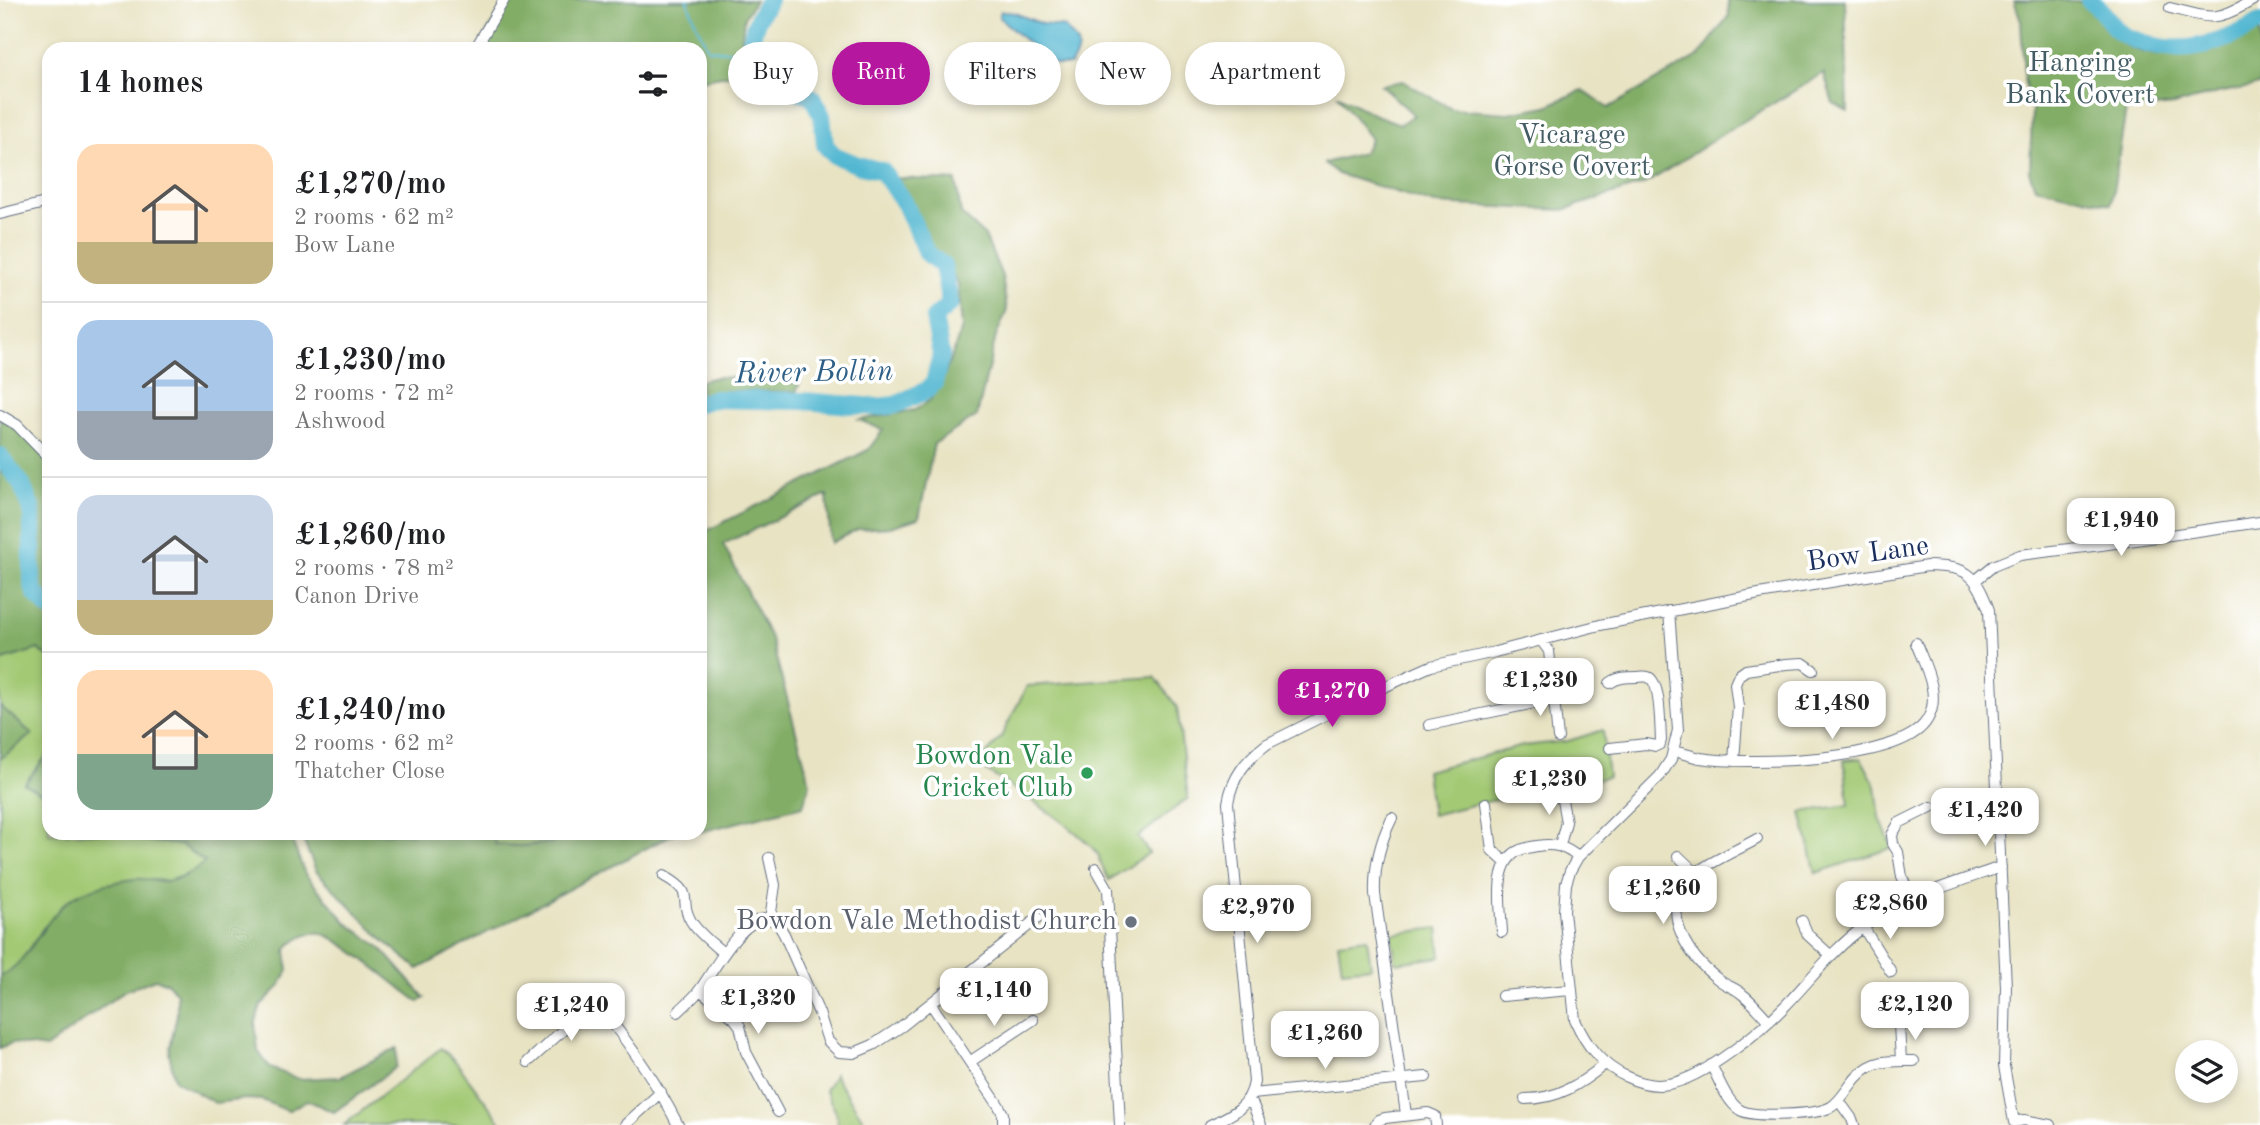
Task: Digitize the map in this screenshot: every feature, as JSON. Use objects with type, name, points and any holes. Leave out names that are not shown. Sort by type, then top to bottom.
[{"type":"street","points":[[479,42],[504,0]]},
{"type":"street","points":[[2170,8],[2220,17],[2253,0]]},
{"type":"street","points":[[0,214],[42,204]]},
{"type":"street","points":[[0,415],[17,425],[42,451]]},
{"type":"street","points":[[2050,1125],[2024,1120],[2012,1123],[2004,1066],[2006,987],[1989,610],[1976,580],[1993,566],[2020,555],[2260,522]]},
{"type":"street","name":"Bow Lane","points":[[1250,1097],[1254,1082],[1253,1059],[1228,815],[1230,791],[1236,776],[1246,762],[1267,744],[1431,666],[1600,625],[1759,594],[1927,566],[1948,567],[1964,572],[1976,580]]},
{"type":"street","points":[[1669,611],[1677,701],[1678,730],[1674,751],[1660,776],[1578,857],[1570,871],[1564,898],[1575,1020],[1593,1051],[1605,1064],[1639,1082],[1655,1086],[1685,1080],[1741,1044],[1769,1021],[1831,956],[1863,927],[1911,900],[2001,867]]},
{"type":"street","points":[[1541,640],[1549,650],[1558,738]]},
{"type":"street","points":[[1674,751],[1700,758],[1734,761],[1814,759],[1894,743],[1909,737],[1927,720],[1933,697],[1916,643]]},
{"type":"street","points":[[1734,761],[1738,707],[1735,684],[1739,675],[1746,670],[1786,664],[1803,663],[1813,670]]},
{"type":"street","points":[[1610,683],[1616,678],[1648,677],[1654,682],[1659,703],[1660,744],[1610,748]]},
{"type":"street","points":[[1429,725],[1554,699]]},
{"type":"street","points":[[1659,703],[1677,701]]},
{"type":"street","points":[[1560,789],[1566,822],[1560,845]]},
{"type":"street","points":[[1486,803],[1492,850],[1506,862]]},
{"type":"street","points":[[1911,900],[1902,877],[1892,835],[1899,823],[1931,807]]},
{"type":"street","points":[[1392,818],[1382,842],[1374,880],[1406,1114]]},
{"type":"street","points":[[1757,839],[1696,873],[1688,881],[1677,901],[1678,923],[1681,936],[1706,969],[1741,992],[1769,1021]]},
{"type":"street","points":[[1502,932],[1501,886],[1506,862],[1520,850],[1543,845],[1560,845],[1578,857]]},
{"type":"street","points":[[1678,856],[1696,873]]},
{"type":"street","points":[[769,858],[775,885],[769,919]]},
{"type":"street","points":[[1096,868],[1108,889],[1120,1125]]},
{"type":"street","points":[[664,876],[680,885],[684,891],[690,920],[723,953]]},
{"type":"street","points":[[678,1012],[700,990],[723,953],[744,930],[754,923],[769,919],[777,922],[784,934],[819,1013],[828,1041],[839,1052],[854,1053],[873,1045],[902,1026],[1038,918]]},
{"type":"street","points":[[1802,921],[1808,935],[1831,956]]},
{"type":"street","points":[[1863,927],[1891,972]]},
{"type":"street","points":[[700,990],[740,1026],[746,1052],[778,1112]]},
{"type":"street","points":[[1502,996],[1571,990]]},
{"type":"street","points":[[931,1004],[999,1106],[1003,1114],[1003,1125]]},
{"type":"street","points":[[528,1062],[563,1030],[599,1006],[637,1054],[678,1125]]},
{"type":"street","points":[[971,1061],[1033,1020]]},
{"type":"street","points":[[1899,1024],[1901,1061]]},
{"type":"street","points":[[1711,1065],[1730,1100],[1739,1109],[1751,1114],[1817,1112],[1839,1101],[1855,1079],[1872,1064],[1914,1060]]},
{"type":"street","points":[[1525,1099],[1558,1095],[1581,1084],[1605,1064]]},
{"type":"street","points":[[1210,1125],[1241,1107],[1250,1097],[1426,1077]]},
{"type":"street","points":[[625,1125],[661,1092]]},
{"type":"street","points":[[1250,1097],[1261,1125]]},
{"type":"street","points":[[1839,1101],[1854,1125]]},
{"type":"street","points":[[1375,1125],[1379,1120],[1427,1113],[1435,1116],[1436,1125]]},
{"type":"street","points":[[1748,1125],[1751,1114]]},
{"type":"green space","points":[[507,0],[755,0],[744,18],[741,42],[728,42],[728,75],[707,79],[707,42],[481,42]]},
{"type":"green space","name":"Vicarage Gorse Covert","points":[[1728,0],[1845,0],[1848,111],[1833,103],[1824,73],[1647,183],[1563,210],[1435,204],[1338,174],[1324,163],[1363,153],[1371,139],[1345,105],[1345,99],[1400,124],[1414,115],[1381,85],[1403,81],[1452,109],[1508,113],[1547,106],[1582,90],[1608,108],[1700,55],[1729,15]]},
{"type":"green space","name":"Hanging Bank Covert","points":[[2014,0],[2079,1],[2123,44],[2160,55],[2211,51],[2260,28],[2260,85],[2174,105],[2126,110],[2111,204],[2035,187],[2030,174],[2032,108],[2024,80],[2021,21]]},
{"type":"green space","points":[[897,178],[956,181],[961,214],[985,236],[1002,276],[1007,310],[996,336],[977,416],[934,444],[919,518],[890,527],[858,529],[831,543],[827,495],[723,544],[771,639],[810,783],[803,806],[707,830],[707,530],[868,450],[883,430],[859,420],[915,410],[930,400],[944,377],[962,328],[958,284],[945,261],[928,249],[922,223]]},
{"type":"green space","points":[[717,377],[800,382],[796,392],[724,391],[707,395],[707,379]]},
{"type":"green space","points":[[0,418],[42,442],[42,652],[38,649],[0,661]]},
{"type":"green space","points":[[38,649],[42,652],[42,762],[24,784],[42,793],[42,840],[138,840],[181,845],[205,862],[196,871],[168,881],[135,879],[83,892],[43,928],[27,954],[11,971],[0,977],[0,759],[32,734],[0,706],[0,661]]},
{"type":"green space","name":"Bowdon Vale Cricket Club","points":[[1155,677],[1177,707],[1188,798],[1138,837],[1149,853],[1109,880],[1100,858],[1079,835],[977,765],[1001,737],[1027,686]]},
{"type":"green space","points":[[0,706],[32,734],[0,759]]},
{"type":"green space","points":[[1603,730],[1608,777],[1432,815],[1426,771],[1523,746],[1568,741]]},
{"type":"green space","points":[[1861,758],[1876,786],[1880,818],[1892,848],[1816,873],[1801,812],[1849,805],[1844,760]]},
{"type":"green space","points":[[42,762],[42,793],[24,784]]},
{"type":"green space","points":[[138,840],[292,840],[305,874],[347,923],[380,947],[425,998],[419,1002],[370,964],[329,937],[320,933],[302,937],[286,948],[288,970],[280,986],[261,1005],[255,1023],[258,1051],[270,1068],[299,1079],[340,1077],[397,1048],[396,1067],[334,1112],[307,1100],[288,1111],[262,1100],[215,1103],[175,1080],[169,1053],[177,1014],[177,994],[168,983],[155,979],[124,991],[46,1048],[12,1043],[0,1048],[0,977],[23,958],[58,910],[87,890],[121,881],[177,879],[205,862],[181,845]]},
{"type":"green space","points":[[303,840],[495,840],[495,844],[519,846],[552,843],[556,840],[662,840],[418,969],[384,941],[316,871]]},
{"type":"green space","points":[[495,840],[556,840],[552,843],[519,846],[494,844]]},
{"type":"green space","points":[[1438,928],[1441,957],[1396,963],[1391,934]]},
{"type":"green space","points":[[1367,938],[1371,967],[1342,970],[1338,942]]},
{"type":"green space","points":[[441,1048],[456,1062],[503,1125],[344,1125]]},
{"type":"green space","points":[[835,1074],[867,1125],[838,1125],[836,1112],[825,1090]]},
{"type":"water","points":[[1001,11],[1015,13],[1042,24],[1064,27],[1075,42],[1075,57],[1070,65],[1061,65],[1061,42],[1027,42],[1000,18]]},
{"type":"waterway","points":[[687,0],[705,42]]},
{"type":"waterway","name":"River Bollin","points":[[707,401],[803,401],[877,407],[895,405],[927,390],[934,383],[941,355],[934,318],[950,304],[943,266],[926,252],[905,204],[882,171],[834,155],[825,145],[822,116],[812,97],[757,78],[752,57],[752,38],[758,19],[769,0]]},
{"type":"waterway","name":"River Bollin","points":[[2089,0],[2122,34],[2134,40],[2174,49],[2218,42],[2260,22]]},
{"type":"waterway","points":[[707,47],[728,51]]},
{"type":"waterway","name":"River Bollin","points":[[0,456],[21,483],[32,510],[32,583],[35,593],[42,600]]},
{"type":"place","name":"Bowdon Vale Cricket Club","points":[[1087,773]]},
{"type":"place","name":"Bowdon Vale Methodist Church","points":[[1131,922]]}]
